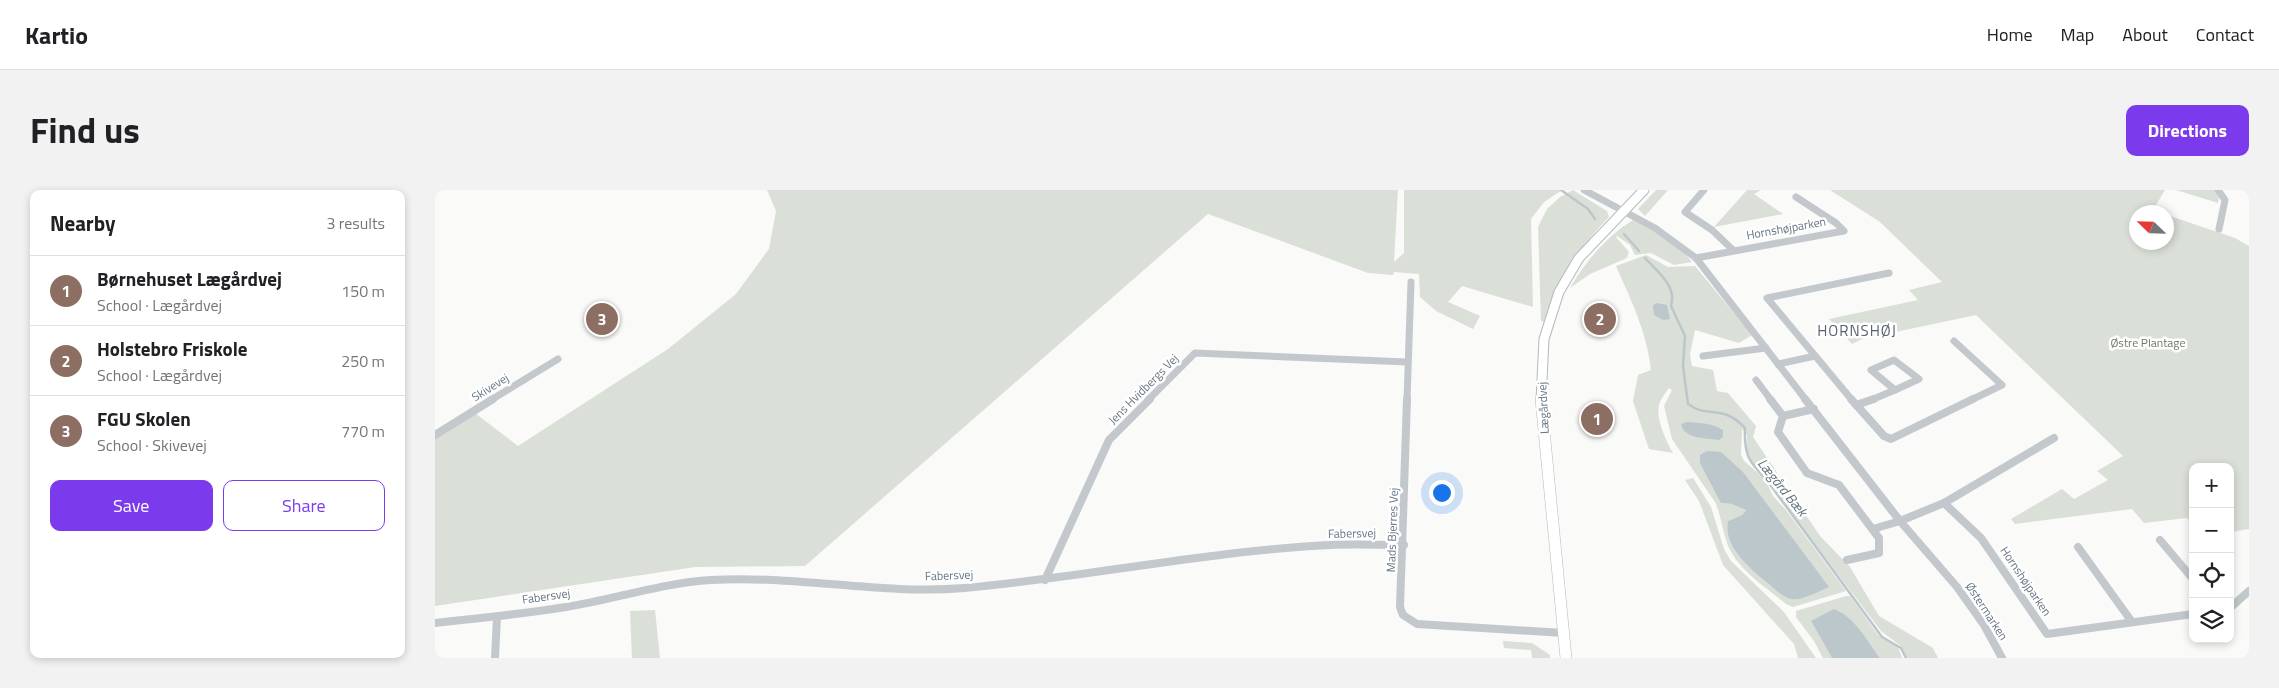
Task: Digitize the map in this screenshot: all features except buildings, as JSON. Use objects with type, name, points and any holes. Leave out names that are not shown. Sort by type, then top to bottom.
[{"type":"street","points":[[1584,190],[1655,228],[1696,258],[1900,521]]},
{"type":"street","name":"Lægårdvej","points":[[1566,658],[1541,396],[1544,339],[1556,300],[1579,258],[1644,190]]},
{"type":"street","name":"Hornshøjparken","points":[[1704,190],[1685,212],[1712,230],[1733,250]]},
{"type":"street","points":[[2218,190],[2225,200],[2219,229]]},
{"type":"street","name":"Hornshøjparken","points":[[1696,258],[1844,230],[1837,223],[1796,197]]},
{"type":"street","points":[[1889,273],[1767,298],[1856,405],[1884,436],[1891,439],[2002,385],[1954,341]]},
{"type":"street","name":"Mads Bjerres Vej","points":[[1411,282],[1407,362],[1404,545],[1400,607],[1403,615],[1408,620],[1417,624],[1564,632]]},
{"type":"street","points":[[1703,356],[1766,348]]},
{"type":"street","name":"Jens Hvidbergs Vej","points":[[1045,580],[1109,440],[1195,353],[1407,362]]},
{"type":"street","points":[[1779,364],[1815,356]]},
{"type":"street","name":"Skivevej","points":[[435,435],[558,359]]},
{"type":"street","points":[[1856,405],[1877,400],[1919,379],[1894,360],[1871,370],[1896,390]]},
{"type":"street","points":[[1756,380],[1783,416]]},
{"type":"street","points":[[1783,416],[1814,409]]},
{"type":"street","points":[[1783,416],[1778,432],[1807,473],[1839,484],[1879,538],[1879,553],[1847,560]]},
{"type":"street","points":[[1873,529],[1900,521],[1944,503],[2054,438]]},
{"type":"street","name":"Hornshøjparken","points":[[1944,503],[1981,538],[2047,634],[2189,615]]},
{"type":"street","name":"Østermarken","points":[[1900,521],[1950,580],[1984,625],[2002,658]]},
{"type":"street","points":[[2160,540],[2189,574]]},
{"type":"street","name":"Fabersvej","points":[[435,623],[497,617],[710,580],[753,579],[897,589],[961,588],[1045,580],[1204,557],[1331,545],[1404,545]]},
{"type":"street","points":[[2078,548],[2132,622]]},
{"type":"street","points":[[2234,604],[2249,591]]},
{"type":"street","points":[[495,658],[497,617]]},
{"type":"green space","points":[[767,190],[1398,190],[1394,262],[1404,253],[1404,190],[1562,190],[1544,202],[1531,219],[1533,307],[1462,286],[1448,302],[1480,316],[1473,329],[1436,311],[1420,297],[1419,274],[1394,272],[1393,275],[1368,273],[1208,214],[805,566],[695,567],[435,606],[435,438],[475,413],[518,446],[668,349],[736,294],[769,249],[776,211]]},
{"type":"green space","points":[[1573,190],[1607,211],[1609,217],[1570,265],[1555,292],[1544,322],[1541,321],[1538,227],[1547,209],[1560,197]]},
{"type":"green space","points":[[1656,190],[1668,190],[1645,216],[1638,209]]},
{"type":"green space","points":[[1747,190],[1761,190],[1754,194],[1783,214],[1714,227]]},
{"type":"green space","name":"Østre Plantage","points":[[1830,190],[2165,190],[2156,205],[2129,205],[2129,250],[2174,250],[2174,217],[2235,238],[2249,246],[2249,529],[2234,531],[2234,463],[2189,463],[2189,520],[2187,518],[2144,523],[2132,509],[2015,524],[2011,519],[2062,489],[2074,499],[2108,480],[2097,471],[2123,456],[1976,315],[1862,339],[1852,344],[1829,319],[1918,300],[1909,290],[1942,282],[1880,222]]},
{"type":"green space","points":[[2176,190],[2214,190],[2219,198],[2218,203]]},
{"type":"green space","points":[[1633,220],[1665,237],[1692,262],[1674,265],[1651,253],[1635,255],[1630,245],[1617,236],[1629,252],[1627,258],[1590,274],[1570,288],[1597,250],[1623,226]]},
{"type":"green space","points":[[1646,255],[1668,267],[1695,266],[1752,335],[1739,343],[1695,330],[1690,354],[1692,366],[1713,370],[1717,391],[1728,393],[1756,426],[1753,437],[1820,536],[1850,567],[1879,616],[1933,648],[1938,658],[1906,658],[1901,646],[1881,631],[1753,463],[1747,451],[1747,435],[1742,429],[1741,454],[1744,461],[1765,479],[1773,496],[1786,510],[1846,591],[1793,607],[1786,604],[1761,584],[1737,561],[1727,543],[1715,502],[1672,439],[1664,406],[1672,390],[1669,388],[1660,402],[1659,414],[1664,435],[1673,453],[1649,449],[1633,401],[1638,375],[1651,370],[1649,356],[1638,316],[1616,266]],"holes":[[[1743,472],[1784,596],[1728,521],[1742,515],[1746,510],[1733,504],[1721,503]]]},
{"type":"green space","points":[[1693,478],[1711,507],[1724,549],[1731,561],[1784,612],[1816,658],[1798,658],[1794,644],[1723,565],[1699,501],[1685,480]]},
{"type":"green space","points":[[1850,596],[1878,635],[1898,647],[1902,658],[1880,658],[1853,622],[1811,621],[1832,658],[1823,658],[1814,641],[1796,617],[1796,611]]},
{"type":"green space","points":[[655,610],[660,658],[632,658],[630,611]]},
{"type":"green space","points":[[1503,641],[1532,643],[1550,655],[1550,658],[1532,658],[1531,650],[1504,648]]},
{"type":"shaded area","points":[[1656,303],[1667,305],[1670,319],[1663,320],[1654,315],[1653,306]]},
{"type":"shaded area","points":[[1687,422],[1715,426],[1723,430],[1723,437],[1719,440],[1702,438],[1686,433],[1681,424]]},
{"type":"shaded area","points":[[1707,451],[1721,452],[1743,472],[1829,587],[1801,599],[1788,598],[1777,591],[1740,557],[1730,540],[1728,521],[1742,515],[1746,510],[1732,504],[1721,503],[1700,463],[1700,455]]},
{"type":"shaded area","points":[[1834,609],[1854,624],[1880,658],[1832,658],[1811,621]]},
{"type":"waterway","name":"Lægård Bæk","points":[[1561,190],[1588,209],[1595,219]]},
{"type":"waterway","name":"Lægård Bæk","points":[[1624,234],[1639,251]]},
{"type":"waterway","name":"Lægård Bæk","points":[[1645,258],[1661,274],[1669,286],[1672,299],[1671,306],[1685,336],[1683,366],[1688,404],[1702,411],[1722,413],[1737,420],[1745,428],[1746,451],[1751,462],[1766,479],[1882,637],[1901,648],[1906,658]]},
{"type":"place","name":"FGU Skolen","points":[[602,319]]},
{"type":"place","name":"Holstebro Friskole","points":[[1600,319]]},
{"type":"place","name":"Børnehuset Lægårdvej","points":[[1597,419]]},
{"type":"district","name":"HORNSHØJ","points":[[1857,330]]}]
